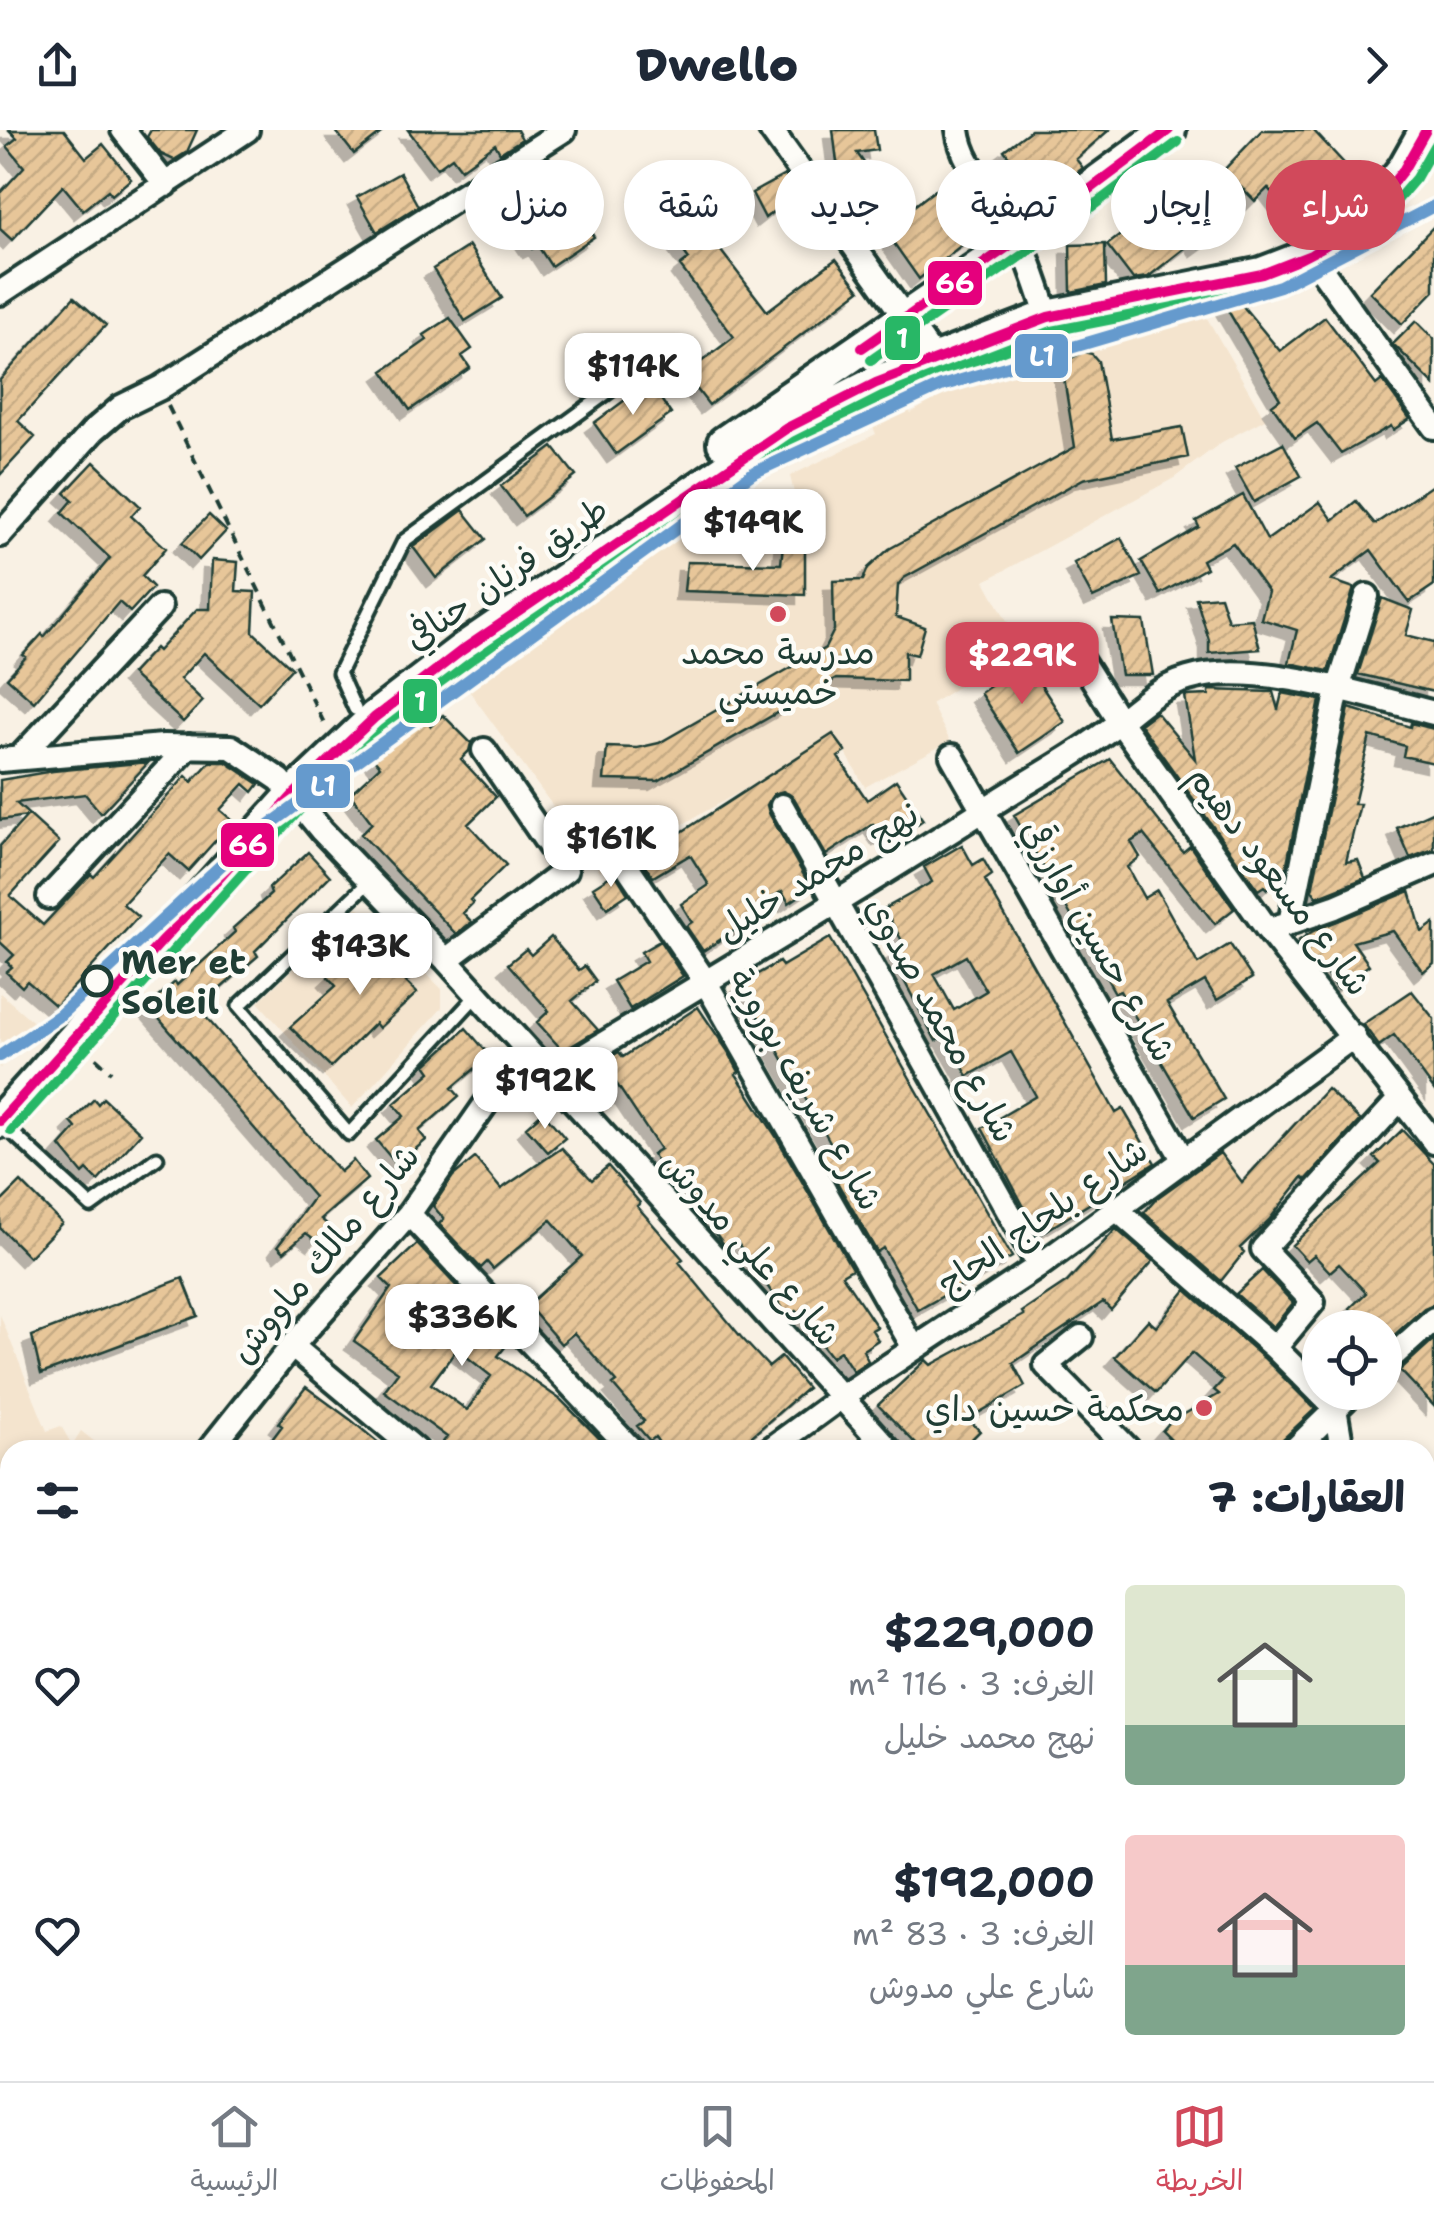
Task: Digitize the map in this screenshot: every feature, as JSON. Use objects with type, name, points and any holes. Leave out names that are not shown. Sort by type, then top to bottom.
[{"type":"main road","name":"طريق فرنان حنافي","points":[[1091,187],[1169,130]]},
{"type":"main road","name":"طريق فرنان حنافي","points":[[0,1088],[287,787],[461,651],[731,464],[787,428],[876,384],[1048,317],[1262,274],[1311,255],[1358,223],[1377,203],[1404,169],[1426,130]]},
{"type":"main road","name":"طريق فرنان حنافي","points":[[0,1121],[329,734],[355,709],[441,640],[1004,250]]},
{"type":"street","points":[[123,130],[166,185]]},
{"type":"street","points":[[0,292],[247,130]]},
{"type":"street","points":[[0,535],[93,431],[121,407],[160,388],[564,130]]},
{"type":"street","points":[[770,130],[936,361]]},
{"type":"street","points":[[958,130],[966,160]]},
{"type":"street","points":[[1024,250],[1048,317]]},
{"type":"street","points":[[1311,255],[1434,426]]},
{"type":"street","points":[[1279,926],[1338,689],[1367,596]]},
{"type":"street","points":[[10,758],[160,607]]},
{"type":"street","name":"شارع مسعود دهيم","points":[[1077,654],[1120,722],[1279,926],[1354,1036],[1434,1142]]},
{"type":"street","name":"نهج محمد خليل","points":[[550,1077],[984,810],[1120,722],[1129,711],[1162,690],[1188,679],[1223,672],[1338,689],[1434,713]]},
{"type":"street","points":[[48,897],[189,746]]},
{"type":"street","name":"شارع علي مدوش","points":[[10,758],[189,746],[230,747],[287,787],[880,1440]]},
{"type":"street","points":[[446,960],[566,870],[484,750]]},
{"type":"street","name":"شارع حسين أوارزقي","points":[[952,756],[1183,1159]]},
{"type":"street","name":"شارع محمد صدوي","points":[[782,806],[1040,1266]]},
{"type":"street","points":[[1279,926],[1434,864]]},
{"type":"street","name":"شارع شريف بوروية","points":[[629,869],[705,981],[914,1348]]},
{"type":"street","name":"شارع بلحاج الحاج","points":[[783,1440],[1040,1266],[1114,1208],[1354,1036]]},
{"type":"street","name":"شارع مالك ماووش","points":[[216,1440],[292,1346],[410,1214],[524,1049]]},
{"type":"street","points":[[1275,1348],[1313,1302],[1263,1249],[1400,1099]]},
{"type":"street","points":[[1114,1208],[1302,1368]]},
{"type":"street","points":[[410,1214],[623,1440]]},
{"type":"street","points":[[1402,1348],[1434,1319]]},
{"type":"street","points":[[1081,1337],[1046,1365],[1119,1440]]},
{"type":"street","points":[[292,1346],[404,1440]]},
{"type":"street","points":[[1304,1440],[1334,1410]]},
{"type":"street","points":[[1342,1440],[1344,1410]]},
{"type":"lane","points":[[355,709],[339,673],[404,541],[641,368]]},
{"type":"lane","points":[[370,881],[239,1006],[349,1134],[476,995]]},
{"type":"lane","points":[[0,1121],[91,1206],[157,1158]]},
{"type":"path","points":[[160,388],[329,734]]},
{"type":"shaded area","name":"مدرسة محمد خميستي","points":[[1207,318],[1265,419],[1222,442],[1174,478],[985,581],[1021,646],[931,704],[950,741],[865,787],[837,737],[600,871],[462,681],[722,491],[736,523],[795,497],[790,476],[876,434],[869,418],[900,399],[911,413],[996,363],[1048,343]]},
{"type":"shaded area","points":[[358,907],[442,989],[442,1008],[352,1108],[258,1002]]},
{"type":"shaded area","points":[[0,993],[38,1026],[0,1068]]},
{"type":"shaded area","points":[[0,1315],[47,1431],[61,1426],[69,1440],[0,1440]]},
{"type":"shaded area","points":[[81,1431],[92,1440],[75,1440]]},
{"type":"building","points":[[9,130],[64,130],[86,158],[103,144],[131,179],[112,195],[108,190],[83,210],[63,186],[12,240],[0,229],[0,193],[24,167],[7,146],[17,138]]},
{"type":"building","points":[[151,130],[197,130],[187,152],[174,160],[161,154],[147,137]]},
{"type":"building","points":[[335,130],[385,130],[354,154]]},
{"type":"building","points":[[408,130],[517,130],[522,139],[500,153],[495,144],[473,160],[465,160],[461,169],[452,157],[437,168]]},
{"type":"building","points":[[833,130],[874,130],[877,150],[857,153],[862,160],[837,160]]},
{"type":"building","points":[[1031,130],[1109,130],[1077,160],[1012,160],[1004,150]]},
{"type":"building","points":[[1262,130],[1313,130],[1341,160],[1266,160],[1266,190],[1255,201],[1246,192],[1246,160],[1234,160]]},
{"type":"building","points":[[400,173],[418,206],[377,232],[357,197]]},
{"type":"building","points":[[775,180],[775,210],[765,218],[755,199],[755,191]]},
{"type":"building","points":[[936,189],[936,250],[955,250],[919,279],[899,250],[916,250],[916,205]]},
{"type":"building","points":[[1434,226],[1434,291],[1402,324],[1370,292]]},
{"type":"building","points":[[1111,242],[1111,250],[1182,250],[1148,277],[1133,279],[1107,245]]},
{"type":"building","points":[[1091,244],[1105,244],[1106,285],[1071,292],[1070,250],[1091,250]]},
{"type":"building","points":[[465,249],[472,250],[502,298],[465,321],[433,269]]},
{"type":"building","points":[[541,250],[575,250],[551,266]]},
{"type":"building","points":[[682,250],[720,250],[767,311],[836,259],[860,290],[709,405],[685,374],[734,337],[680,266],[689,259]]},
{"type":"building","points":[[74,297],[106,325],[18,421],[35,437],[0,475],[0,380]]},
{"type":"building","points":[[1237,299],[1280,351],[1325,317],[1376,385],[1382,380],[1410,419],[1341,454],[1317,423],[1295,438],[1272,405],[1280,399],[1223,302]]},
{"type":"building","points":[[450,318],[472,349],[462,356],[470,368],[410,410],[383,371]]},
{"type":"building","points":[[1416,321],[1434,339],[1434,385],[1393,344]]},
{"type":"building","points":[[1084,352],[1098,361],[1112,439],[1182,427],[1188,457],[1083,479],[904,578],[898,585],[896,617],[925,627],[917,655],[905,652],[905,681],[836,679],[658,781],[604,780],[607,747],[637,748],[659,743],[825,648],[834,630],[833,581],[863,580],[868,568],[889,549],[1075,447],[1063,372],[1066,361]]},
{"type":"building","points":[[644,386],[652,386],[671,414],[616,454],[594,423]]},
{"type":"building","points":[[1283,443],[1301,476],[1254,502],[1235,468]]},
{"type":"building","points":[[553,447],[576,476],[524,516],[501,486]]},
{"type":"building","points":[[94,462],[140,506],[131,516],[166,548],[142,576],[153,587],[130,612],[119,602],[34,702],[7,678],[110,558],[62,513],[73,500],[65,493]]},
{"type":"building","points":[[1434,484],[1434,585],[1409,602],[1371,550],[1331,580],[1354,588],[1328,671],[1289,663],[1297,630],[1261,619],[1268,592],[1233,543],[1202,560],[1206,568],[1160,594],[1141,561],[1199,527],[1196,521],[1243,495],[1267,540],[1320,502],[1333,520],[1356,501],[1375,524]]},
{"type":"building","points":[[463,510],[486,539],[436,578],[413,547]]},
{"type":"building","points":[[209,515],[226,531],[199,560],[182,543]]},
{"type":"building","points":[[805,534],[805,595],[684,591],[687,562],[781,564],[784,535]]},
{"type":"building","points":[[1121,538],[1141,576],[1093,598],[1074,563]]},
{"type":"building","points":[[212,560],[238,562],[236,591],[255,592],[253,632],[292,668],[259,704],[204,653],[180,679],[203,701],[183,722],[131,674],[197,609],[210,609]]},
{"type":"building","points":[[1220,596],[1228,621],[1252,619],[1260,649],[1209,653],[1196,598]]},
{"type":"building","points":[[1382,598],[1413,610],[1406,635],[1434,642],[1434,692],[1358,674]]},
{"type":"building","points":[[1112,620],[1144,621],[1153,675],[1121,675]]},
{"type":"building","points":[[1026,662],[1065,722],[1019,753],[980,693]]},
{"type":"building","points":[[1209,690],[1273,692],[1278,710],[1282,693],[1320,700],[1285,873],[1267,889],[1264,886],[1258,890],[1140,724],[1156,712],[1195,759],[1185,696],[1209,695]]},
{"type":"building","points":[[1349,708],[1410,727],[1411,723],[1434,729],[1434,763],[1403,756],[1405,746],[1370,736],[1346,862],[1358,860],[1365,878],[1317,897],[1312,890]]},
{"type":"building","points":[[416,711],[431,726],[443,715],[471,743],[461,759],[496,797],[468,824],[506,865],[470,900],[473,903],[463,913],[472,922],[456,934],[361,834],[372,823],[350,794],[380,766],[374,759],[389,745],[382,738]]},
{"type":"building","points":[[833,734],[846,752],[838,757],[867,800],[896,780],[923,820],[906,832],[901,825],[882,837],[873,824],[826,855],[794,798],[783,791],[774,794],[767,805],[769,813],[811,888],[789,903],[782,891],[751,912],[758,923],[742,934],[738,928],[703,951],[686,926],[692,922],[681,904],[709,885],[690,855],[653,877],[640,859]]},
{"type":"building","points":[[1110,759],[1183,852],[1190,846],[1234,909],[1215,924],[1143,834],[1131,842],[1140,857],[1127,867],[1144,898],[1157,890],[1198,964],[1230,944],[1252,978],[1217,1000],[1205,981],[1167,1003],[1224,1099],[1194,1117],[1120,991],[1115,993],[1014,815]]},
{"type":"building","points":[[149,762],[101,813],[85,794],[16,803],[59,842],[10,896],[43,925],[91,874],[94,877],[186,776],[192,782],[210,762],[226,762],[259,784],[253,792],[244,784],[220,810],[233,821],[188,871],[169,854],[123,904],[138,917],[56,1006],[27,981],[22,987],[6,972],[12,967],[7,962],[14,955],[0,942],[0,846],[27,816],[0,820],[0,780]]},
{"type":"building","points":[[1434,811],[1434,849],[1410,858],[1397,828]]},
{"type":"building","points":[[962,845],[973,865],[983,859],[992,875],[985,880],[1116,1113],[1123,1109],[1155,1163],[1039,1235],[982,1128],[1036,1096],[1011,1052],[968,1076],[945,1036],[936,1041],[890,954],[905,946],[884,909],[932,882],[924,867]],"holes":[[[966,956],[986,991],[954,1010],[934,974]]]},
{"type":"building","points":[[308,852],[330,876],[255,951],[258,956],[198,1008],[340,1172],[353,1160],[367,1179],[321,1219],[328,1225],[317,1241],[306,1233],[284,1252],[278,1246],[314,1197],[148,1006],[235,932],[233,928],[271,894],[269,888]]},
{"type":"building","points":[[615,873],[628,894],[607,908],[593,887]]},
{"type":"building","points":[[1410,891],[1422,932],[1434,923],[1434,963],[1423,972],[1393,931],[1353,942],[1369,965],[1337,989],[1298,941],[1313,931]]},
{"type":"building","points":[[398,934],[426,964],[406,982],[417,993],[379,1028],[375,1023],[331,1067],[290,1027],[336,986],[328,977],[366,942],[377,953]]},
{"type":"building","points":[[551,937],[579,970],[585,966],[596,981],[572,1001],[598,1030],[563,1051],[537,1022],[549,1011],[508,964],[526,949],[531,955]]},
{"type":"building","points":[[830,938],[1012,1257],[918,1310],[883,1248],[877,1252],[821,1154],[833,1147],[740,984],[779,962],[782,966]]},
{"type":"building","points":[[660,941],[683,976],[630,1009],[613,981],[646,961],[641,952]]},
{"type":"building","points":[[1412,991],[1434,1019],[1434,1090],[1394,1035],[1379,1046],[1363,1024]]},
{"type":"building","points":[[698,1007],[729,1053],[739,1072],[736,1074],[852,1269],[842,1275],[877,1327],[872,1330],[878,1340],[863,1350],[868,1361],[853,1371],[840,1351],[831,1357],[796,1311],[788,1316],[737,1242],[727,1249],[678,1180],[672,1184],[652,1154],[660,1149],[602,1062],[619,1052],[623,1057]]},
{"type":"building","points":[[466,1028],[490,1056],[452,1088],[459,1096],[419,1131],[426,1140],[397,1165],[376,1140],[404,1116],[394,1104],[431,1072],[426,1065]]},
{"type":"building","points":[[1327,1089],[1360,1120],[1240,1248],[1244,1252],[1221,1281],[1144,1213],[1157,1198],[1220,1153],[1242,1182]]},
{"type":"building","points":[[103,1098],[141,1133],[98,1181],[87,1170],[83,1174],[60,1146],[76,1128],[71,1122],[94,1099],[98,1104]]},
{"type":"building","points":[[543,1112],[565,1138],[548,1152],[526,1127]]},
{"type":"building","points":[[1402,1130],[1434,1164],[1434,1304],[1402,1328],[1402,1310],[1352,1310],[1366,1293],[1339,1264],[1330,1272],[1314,1255],[1307,1261],[1292,1245],[1380,1163],[1374,1157]]},
{"type":"building","points":[[562,1148],[592,1180],[608,1166],[741,1337],[769,1367],[781,1357],[807,1388],[747,1440],[649,1440],[637,1426],[644,1421],[613,1385],[617,1382],[574,1333],[561,1344],[531,1309],[531,1302],[582,1256],[551,1220],[493,1269],[487,1262],[481,1268],[439,1224],[444,1219],[433,1206],[453,1176],[475,1158],[501,1189]]},
{"type":"building","points":[[21,1182],[62,1223],[29,1257],[0,1228],[0,1203]]},
{"type":"building","points":[[1116,1229],[1153,1261],[1111,1310],[1103,1302],[1013,1363],[1025,1386],[968,1419],[980,1431],[971,1440],[912,1440],[878,1405],[926,1360],[931,1365],[1024,1315],[1022,1312],[1067,1282]]},
{"type":"building","points":[[417,1244],[459,1289],[456,1291],[509,1342],[498,1356],[561,1400],[601,1440],[445,1440],[447,1437],[384,1391],[398,1372],[354,1341],[391,1288],[381,1278]],"holes":[[[457,1349],[491,1376],[467,1410],[431,1384]]]},
{"type":"building","points":[[1262,1270],[1293,1303],[1273,1327],[1236,1294]]},
{"type":"building","points":[[183,1278],[198,1316],[41,1374],[32,1336]]},
{"type":"building","points":[[1186,1290],[1302,1396],[1302,1410],[1314,1410],[1283,1440],[1171,1440],[1162,1431],[1219,1394],[1214,1390],[1223,1380],[1192,1353],[1156,1393],[1115,1357],[1148,1320],[1156,1327]]},
{"type":"building","points":[[1434,1339],[1434,1406],[1402,1372]]},
{"type":"building","points":[[306,1387],[375,1440],[272,1440],[282,1426],[278,1423]]},
{"type":"transit line","name":"66","points":[[862,348],[1169,130]]},
{"type":"transit line","name":"66","points":[[0,1121],[294,794],[374,718],[461,651],[787,428],[876,383],[1048,317],[1262,274],[1311,255],[1358,223],[1377,203],[1404,169],[1426,130]]},
{"type":"transit line","name":"1","points":[[871,360],[1178,142]]},
{"type":"transit line","name":"1","points":[[11,1131],[305,804],[384,729],[470,663],[795,441],[882,397],[1052,331],[1265,289],[1318,268],[1369,233],[1416,178],[1434,146]]},
{"type":"transit line","name":"L1","points":[[0,1056],[60,1015],[246,842],[753,473],[941,386],[1280,286],[1434,206]]},
{"type":"place","name":"مدرسة محمد خميستي","points":[[778,614]]},
{"type":"place","name":"Mer et Soleil","points":[[97,981]]},
{"type":"place","name":"محكمة حسين داي","points":[[1204,1408]]}]
